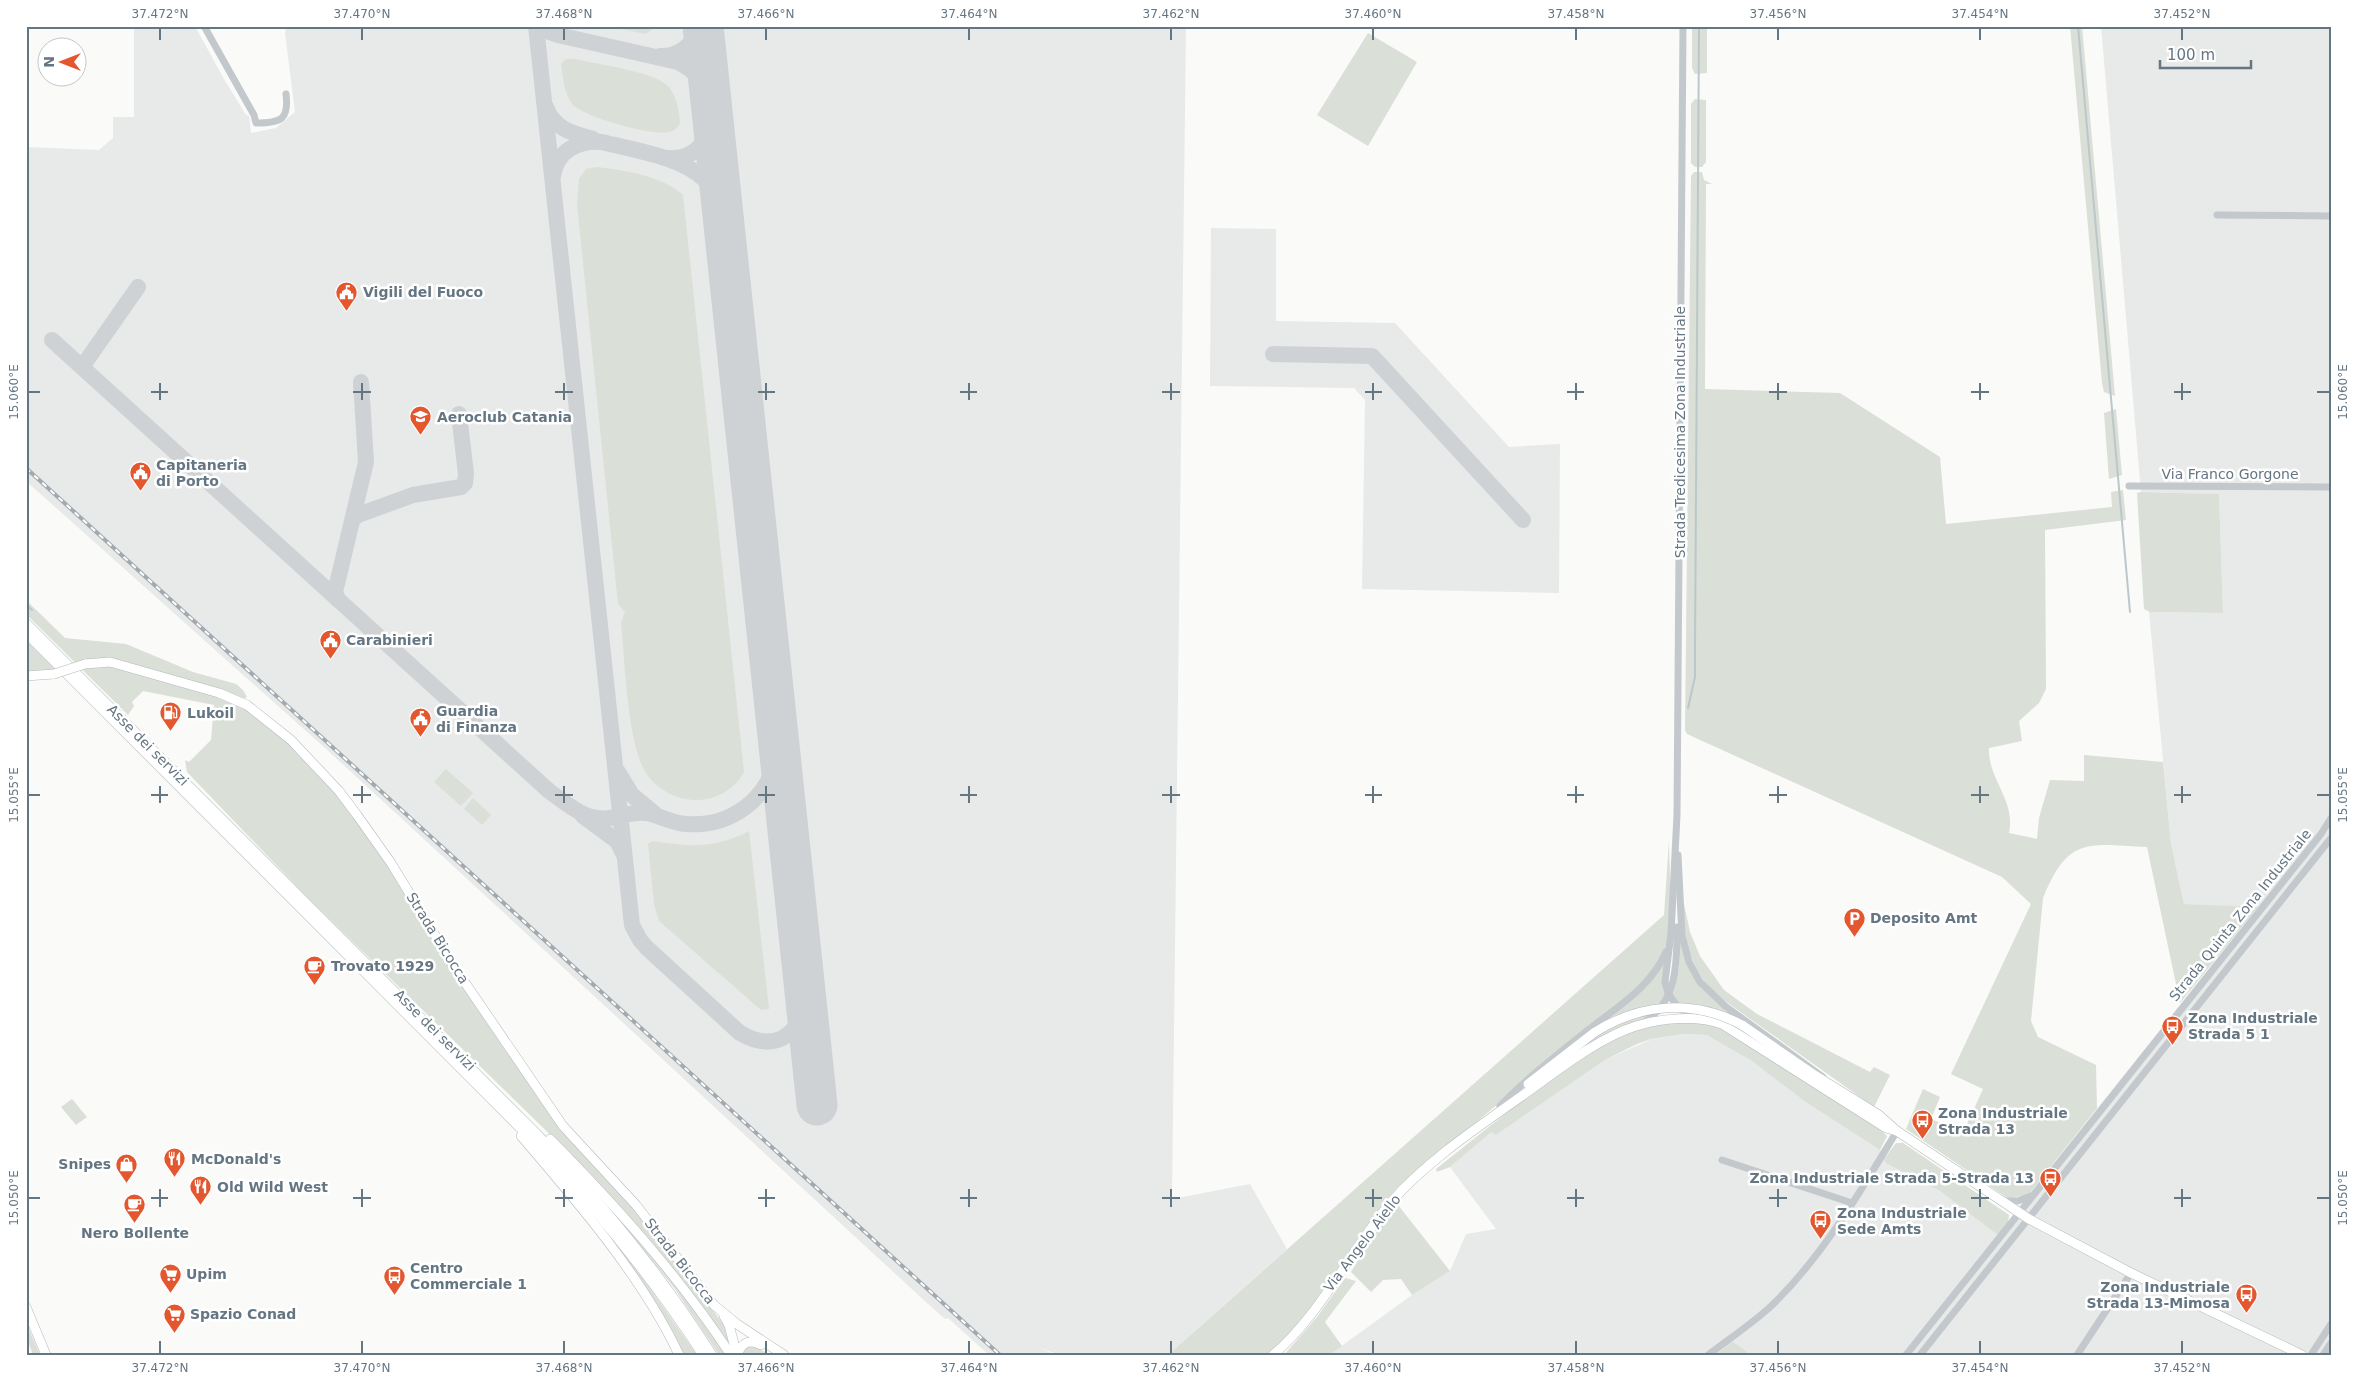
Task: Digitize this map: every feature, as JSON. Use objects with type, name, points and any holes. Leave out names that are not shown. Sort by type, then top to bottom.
[{"type":"main road","name":"Asse dei servizi","points":[[26,622],[538,1134],[644,1256],[712,1355]]},
{"type":"main road","name":"Asse dei servizi","points":[[26,634],[533,1141],[596,1210],[642,1268],[702,1355]]},
{"type":"main road","name":"Strada Bicocca","points":[[26,676],[54,674],[85,664],[110,662],[219,693],[240,702],[265,718],[318,766],[339,790],[391,863],[455,968],[563,1126],[636,1205],[707,1297],[723,1313]]},
{"type":"main road","points":[[1484,1122],[1500,1106],[1595,1032],[1630,1014],[1661,1007],[1704,1010],[1742,1025],[1813,1074],[1878,1115],[1897,1131],[2020,1214],[2132,1273],[2302,1355]]},
{"type":"main road","points":[[1484,1122],[1605,1040],[1636,1026],[1673,1020],[1711,1020],[1736,1031],[1886,1128],[1897,1131]]},
{"type":"main road","points":[[452,1047],[482,1070],[610,1202],[682,1285],[731,1355]]},
{"type":"main road","points":[[465,1072],[473,1085],[542,1161],[617,1256],[653,1308],[679,1355]]},
{"type":"main road","name":"Via Angelo Aiello","points":[[1273,1355],[1311,1314],[1391,1202],[1417,1176],[1484,1122]]},
{"type":"main road","points":[[26,1307],[48,1355]]},
{"type":"main road","points":[[723,1313],[729,1325],[737,1355]]},
{"type":"main road","points":[[723,1313],[784,1355]]},
{"type":"main road","points":[[737,1355],[743,1344],[750,1341],[784,1355]]},
{"type":"street","points":[[204,26],[254,116],[256,123],[269,122],[285,116],[288,112],[286,94]]},
{"type":"street","name":"Strada Tredicesima Zona Industriale","points":[[1676,838],[1683,26]]},
{"type":"street","points":[[2217,215],[2331,216]]},
{"type":"street","name":"Via Franco Gorgone","points":[[2130,486],[2331,487]]},
{"type":"street","name":"Strada Quinta Zona Industriale","points":[[1906,1355],[2316,841],[2331,818]]},
{"type":"street","points":[[1676,838],[1682,936],[1689,962],[1700,982],[1725,1006],[1816,1070],[1833,1085]]},
{"type":"street","points":[[1676,838],[1670,945],[1664,976],[1668,993],[1679,1009],[1711,1020]]},
{"type":"street","name":"Strada Quinta Zona Industriale","points":[[1920,1355],[2331,838]]},
{"type":"street","points":[[1636,1026],[1652,1016],[1668,993],[1677,968],[1679,870]]},
{"type":"street","points":[[1500,1106],[1545,1065],[1640,990],[1658,968],[1670,945]]},
{"type":"street","points":[[1708,1355],[1755,1320],[1790,1286],[1812,1260],[1897,1131]]},
{"type":"street","points":[[1722,1160],[1852,1202]]},
{"type":"street","points":[[2000,1201],[2023,1200],[2035,1193]]},
{"type":"street","points":[[2077,1355],[2132,1273]]},
{"type":"street","points":[[2310,1355],[2331,1324]]},
{"type":"street","points":[[2323,1355],[2331,1343]]},
{"type":"shaded area","points":[[134,26],[195,26],[224,79],[246,115],[249,116],[251,133],[276,128],[295,112],[285,33],[287,26],[1186,26],[1172,1199],[1250,1184],[1287,1249],[1168,1355],[1060,1355],[1040,1348],[1055,1355],[989,1355],[948,1318],[945,1319],[927,1303],[325,748],[26,481],[26,147],[99,150],[113,138],[113,117],[134,117]]},
{"type":"shaded area","points":[[609,26],[658,26],[645,34]]},
{"type":"shaded area","points":[[1692,26],[1707,26],[1707,73],[1695,74],[1692,68]]},
{"type":"shaded area","points":[[2070,26],[2082,26],[2115,396],[2104,392],[2102,383]]},
{"type":"shaded area","points":[[2101,26],[2331,26],[2331,1355],[1329,1355],[1412,1295],[1450,1271],[1466,1234],[1496,1229],[1450,1167],[1491,1131],[1496,1135],[1605,1060],[1652,1039],[1683,1034],[1707,1035],[1731,1047],[1771,1074],[1807,1103],[1880,1150],[1887,1163],[1940,1191],[1999,1236],[2029,1194],[2257,908],[2184,904],[2171,844],[2149,612],[2223,613],[2219,494],[2141,492]]},
{"type":"shaded area","points":[[1368,33],[1417,62],[1368,146],[1317,115]]},
{"type":"shaded area","points":[[566,59],[575,59],[624,69],[661,81],[674,94],[680,123],[676,129],[670,132],[648,131],[604,120],[580,110],[570,101],[566,91],[561,64]]},
{"type":"shaded area","points":[[1695,99],[1706,100],[1706,162],[1702,167],[1695,167],[1691,163],[1691,104]]},
{"type":"shaded area","points":[[597,167],[631,172],[653,178],[674,188],[683,195],[744,772],[736,784],[718,796],[711,798],[690,800],[682,798],[668,793],[656,784],[646,773],[640,759],[631,722],[621,623],[625,612],[618,604],[577,204],[579,179],[586,169]]},
{"type":"shaded area","points":[[1694,172],[1702,172],[1704,180],[1712,184],[1706,184],[1705,389],[1840,393],[1940,457],[1946,524],[2112,507],[2111,492],[2123,490],[2126,520],[2045,530],[2046,689],[2039,703],[2019,721],[2022,741],[1989,748],[1993,770],[2009,810],[2009,833],[2037,839],[2039,818],[2050,780],[2084,781],[2084,755],[2163,762],[2171,844],[2184,904],[2258,907],[2180,1003],[2147,847],[2095,845],[2082,848],[2071,854],[2062,863],[2052,878],[2043,898],[2031,1021],[2038,1037],[2096,1065],[2097,1108],[2029,1194],[2009,1199],[1906,1129],[1923,1089],[1940,1097],[1931,1119],[1963,1133],[1983,1089],[1951,1074],[2031,904],[2002,877],[1687,734],[1685,730],[1691,176]]},
{"type":"shaded area","points":[[1211,228],[1276,229],[1276,321],[1395,323],[1509,447],[1560,444],[1559,593],[1362,589],[1365,400],[1354,388],[1210,386]]},
{"type":"shaded area","points":[[2116,409],[2122,475],[2109,479],[2104,413]]},
{"type":"shaded area","points":[[2137,493],[2219,494],[2223,613],[2150,612],[2144,609]]},
{"type":"shaded area","points":[[26,600],[65,638],[126,644],[193,672],[236,684],[243,690],[247,697],[244,699],[221,689],[117,660],[105,658],[84,660],[100,666],[111,666],[217,696],[243,707],[289,742],[334,790],[388,865],[453,972],[558,1126],[637,1213],[725,1326],[732,1350],[577,1161],[306,896],[187,772],[185,760],[189,762],[211,740],[214,705],[143,691],[132,702],[134,706],[128,715],[26,614]]},
{"type":"shaded area","points":[[26,640],[55,669],[41,672],[26,671]]},
{"type":"shaded area","points":[[446,769],[473,793],[461,806],[434,782]]},
{"type":"shaded area","points":[[473,798],[491,815],[482,825],[464,809]]},
{"type":"shaded area","points":[[749,831],[769,1009],[761,1010],[659,921],[654,904],[648,844],[653,841],[679,845],[713,844]]},
{"type":"shaded area","points":[[1669,840],[1670,915],[1667,944],[1658,964],[1639,987],[1399,1186],[1381,1206],[1304,1316],[1267,1355],[1168,1355],[1664,915]]},
{"type":"shaded area","points":[[1684,904],[1690,932],[1700,956],[1724,990],[1757,1014],[1870,1072],[1874,1067],[1890,1075],[1874,1107],[1711,991],[1693,961],[1685,938],[1682,915]]},
{"type":"shaded area","points":[[1680,937],[1698,984],[1715,1001],[1738,1019],[1700,1006],[1676,1003],[1670,993],[1679,969]]},
{"type":"shaded area","points":[[1665,962],[1666,993],[1655,1012],[1554,1069]]},
{"type":"shaded area","points":[[1692,1021],[1721,1027],[1878,1127],[1887,1136],[1880,1150],[1807,1103],[1752,1061],[1707,1035],[1683,1034],[1651,1039],[1605,1060],[1496,1135],[1491,1132],[1450,1167],[1437,1172],[1436,1169],[1530,1094],[1601,1046],[1628,1033],[1656,1024]]},
{"type":"shaded area","points":[[72,1099],[87,1117],[76,1125],[61,1107]]},
{"type":"shaded area","points":[[1896,1143],[1903,1143],[2009,1215],[2008,1223],[1999,1236],[1940,1191],[1886,1163],[1884,1159]]},
{"type":"shaded area","points":[[600,1195],[674,1280],[727,1355],[719,1355],[675,1289]]},
{"type":"shaded area","points":[[585,1205],[633,1264],[697,1355],[682,1355]]},
{"type":"shaded area","points":[[1398,1205],[1450,1271],[1412,1295],[1401,1279],[1383,1280],[1371,1292],[1351,1272],[1372,1237]]},
{"type":"shaded area","points":[[1345,1278],[1356,1281],[1325,1322],[1342,1346],[1329,1355],[1284,1355],[1317,1317]]},
{"type":"shaded area","points":[[26,1322],[40,1355],[33,1355],[26,1336]]},
{"type":"shaded area","points":[[1733,1342],[1747,1352],[1743,1355],[1715,1355]]},
{"type":"shaded area","points":[[752,1345],[770,1355],[741,1355],[743,1349]]},
{"type":"waterway","points":[[1688,708],[1695,677],[1699,26]]},
{"type":"waterway","points":[[2078,26],[2130,612]]},
{"type":"waterway","points":[[26,605],[32,610]]},
{"type":"taxiway","points":[[536,26],[632,925],[647,948],[740,1033],[752,1039],[773,1041],[782,1038],[796,1026],[806,1004]]},
{"type":"taxiway","points":[[542,26],[549,32],[558,35],[678,62],[691,70],[700,79],[707,91],[711,105]]},
{"type":"taxiway","points":[[660,56],[667,56],[685,48],[690,44],[700,26]]},
{"type":"taxiway","points":[[546,107],[549,114],[559,125],[571,132],[593,139]]},
{"type":"taxiway","points":[[669,158],[679,158],[688,155],[701,145],[709,130],[712,112]]},
{"type":"taxiway","points":[[553,176],[559,159],[570,148],[585,143],[602,142],[657,155],[684,165],[696,172],[711,188],[723,214]]},
{"type":"taxiway","points":[[82,367],[138,287]]},
{"type":"taxiway","points":[[52,340],[549,791],[577,811],[601,819],[633,813],[647,813],[677,823],[688,824],[704,824],[732,815],[756,797],[765,786],[772,772],[777,749],[777,723]]},
{"type":"taxiway","points":[[1273,354],[1372,356],[1523,520]]},
{"type":"taxiway","points":[[338,600],[335,591],[366,462],[361,382]]},
{"type":"taxiway","points":[[353,519],[358,515],[413,495],[461,487],[465,483],[466,474],[459,414]]},
{"type":"taxiway","points":[[618,772],[632,795],[655,814]]},
{"type":"taxiway","points":[[583,816],[617,841],[623,853]]},
{"type":"runway","points":[[703,26],[817,1105]]},
{"type":"railway","points":[[26,468],[1000,1355]]},
{"type":"place","name":"Vigili del Fuoco","points":[[347,311]]},
{"type":"place","name":"Aeroclub Catania","points":[[421,436]]},
{"type":"place","name":"Capitaneria di Porto","points":[[140,492]]},
{"type":"place","name":"Carabinieri","points":[[330,659]]},
{"type":"place","name":"Lukoil","points":[[171,732]]},
{"type":"place","name":"Guardia di Finanza","points":[[420,738]]},
{"type":"place","name":"Deposito Amt","points":[[1854,937]]},
{"type":"place","name":"Trovato 1929","points":[[315,985]]},
{"type":"place","name":"Zona Industriale Strada 5 1","points":[[2172,1045]]},
{"type":"place","name":"Zona Industriale Strada 13","points":[[1922,1140]]},
{"type":"place","name":"McDonald's","points":[[175,1178]]},
{"type":"place","name":"Snipes","points":[[127,1183]]},
{"type":"place","name":"Zona Industriale Strada 5-Strada 13","points":[[2050,1197]]},
{"type":"place","name":"Old Wild West","points":[[201,1206]]},
{"type":"place","name":"Nero Bollente","points":[[135,1224]]},
{"type":"place","name":"Zona Industriale Sede Amts","points":[[1821,1240]]},
{"type":"place","name":"Upim","points":[[170,1293]]},
{"type":"place","name":"Centro Commerciale 1","points":[[394,1295]]},
{"type":"place","name":"Zona Industriale Strada 13-Mimosa","points":[[2246,1314]]},
{"type":"place","name":"Spazio Conad","points":[[174,1333]]}]
